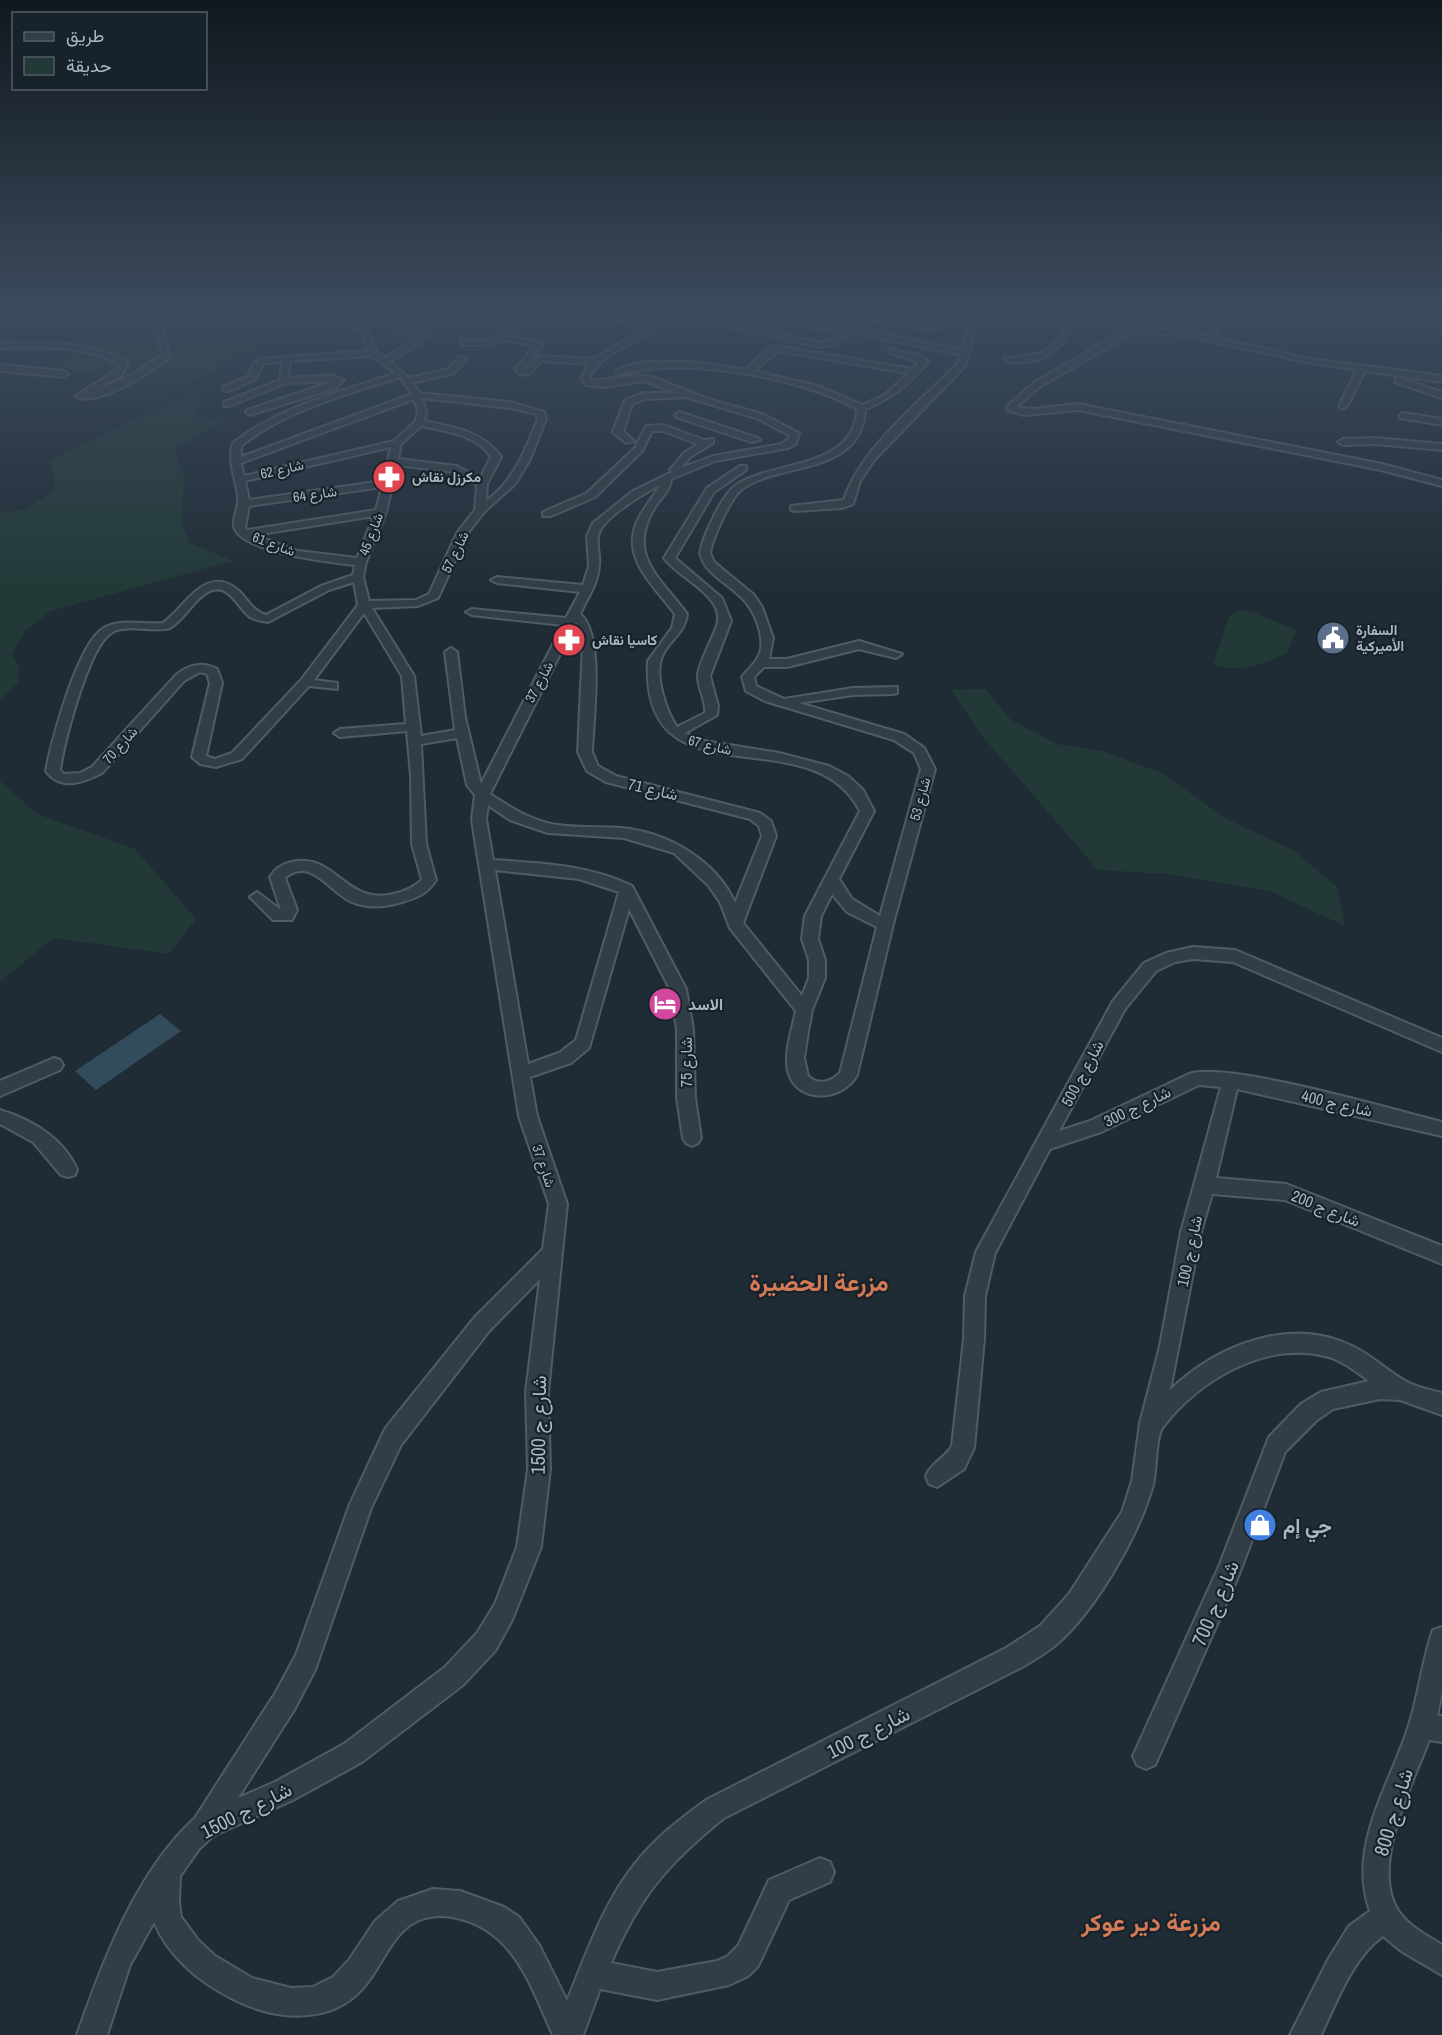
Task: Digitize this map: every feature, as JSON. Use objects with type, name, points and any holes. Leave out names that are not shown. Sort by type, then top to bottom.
[{"type":"street","points":[[250,412],[269,406]]},
{"type":"street","name":"شارع 61","points":[[311,406],[254,429],[236,445],[238,480],[244,504],[238,524],[247,533],[291,552],[361,562]]},
{"type":"street","points":[[236,462],[387,406]]},
{"type":"street","points":[[420,406],[422,411],[419,423],[472,438],[493,449],[496,457],[482,484],[480,510]]},
{"type":"street","name":"شارع 57","points":[[364,605],[418,603],[434,596],[462,533],[480,510],[507,490],[515,479],[543,415],[534,410],[515,406]]},
{"type":"street","points":[[627,406],[618,432],[629,441]]},
{"type":"street","points":[[597,525],[637,493],[672,476],[713,459],[785,446],[793,442],[796,435],[769,419],[726,406]]},
{"type":"street","points":[[857,406],[861,408],[868,406]]},
{"type":"street","points":[[795,508],[847,503],[855,481],[866,463],[921,406]]},
{"type":"street","points":[[1010,406],[1023,413],[1058,406],[1078,407],[1382,467],[1442,483]]},
{"type":"street","name":"شارع 53","points":[[804,1010],[796,1074],[801,1082],[813,1089],[835,1087],[842,1083],[848,1075],[885,924],[928,769],[923,756],[914,746],[899,737],[758,694],[749,687],[748,677],[762,663],[768,633],[762,615],[750,597],[707,562],[705,552],[730,496],[737,487],[752,480],[796,470],[828,459],[856,431],[861,423],[861,408]]},
{"type":"street","points":[[679,415],[755,440]]},
{"type":"street","points":[[1403,416],[1442,422]]},
{"type":"street","name":"شارع 45","points":[[257,897],[278,916],[287,916],[290,910],[277,877],[285,870],[303,865],[317,868],[352,896],[367,901],[389,901],[425,887],[429,880],[419,844],[418,775],[412,734],[408,676],[364,605],[358,577],[361,562],[381,512],[385,484],[397,443],[419,423]]},
{"type":"street","points":[[547,514],[591,495],[639,449],[649,428],[664,428],[705,444]]},
{"type":"street","points":[[672,476],[682,460],[727,432]]},
{"type":"street","points":[[1343,442],[1376,441],[1442,447]]},
{"type":"street","name":"شارع 62","points":[[238,480],[397,443]]},
{"type":"street","points":[[391,461],[457,469],[482,484]]},
{"type":"street","points":[[676,733],[711,715],[712,706],[704,676],[725,621],[725,615],[709,592],[673,564],[669,558],[710,490],[743,468]]},
{"type":"street","name":"شارع 67","points":[[672,476],[650,507],[636,540],[638,557],[647,574],[681,614],[681,623],[659,651],[654,668],[668,722],[676,733],[699,744],[828,770],[850,784],[866,806],[866,818],[813,916],[810,939],[817,960],[817,978],[804,1010]]},
{"type":"street","name":"شارع 64","points":[[244,504],[385,484]]},
{"type":"street","name":"شارع 37","points":[[553,1252],[558,1204],[531,1127],[520,1073],[479,819],[482,795],[587,589],[594,566],[592,536],[597,525],[591,495]]},
{"type":"street","points":[[247,533],[381,512]]},
{"type":"street","name":"شارع 70","points":[[358,577],[331,585],[268,619],[255,616],[228,588],[216,586],[203,590],[166,626],[119,627],[105,632],[89,656],[63,723],[53,758],[53,771],[60,779],[75,779],[97,770],[180,678],[192,669],[207,669],[215,677],[215,693],[198,754],[200,759],[211,763],[226,762],[237,756],[306,682],[364,605]]},
{"type":"street","points":[[498,580],[587,589]]},
{"type":"street","points":[[472,612],[572,619]]},
{"type":"street","name":"شارع 71","points":[[572,619],[584,622],[589,644],[585,752],[592,768],[611,779],[755,816],[766,824],[769,836],[735,924]]},
{"type":"street","points":[[762,663],[788,663],[859,645],[896,654]]},
{"type":"street","points":[[451,652],[462,733],[472,778],[482,795],[515,817],[548,828],[624,833],[668,845],[694,862],[713,881],[727,902],[735,924],[804,1010]]},
{"type":"street","points":[[306,682],[333,686]]},
{"type":"street","points":[[785,703],[825,694],[871,689],[893,690]]},
{"type":"street","points":[[340,733],[399,727],[412,734],[462,733]]},
{"type":"street","points":[[486,865],[571,874],[599,879],[627,890],[583,1043],[566,1058],[520,1073]]},
{"type":"street","points":[[832,879],[836,890],[848,906],[885,924]]},
{"type":"street","name":"شارع 75","points":[[627,890],[678,989],[685,1029],[686,1098],[692,1138]]},
{"type":"street","name":"شارع ج 500","points":[[937,1476],[956,1461],[963,1448],[974,1339],[975,1296],[986,1252],[1119,1005],[1150,967],[1172,957],[1202,952],[1235,956],[1442,1045]]},
{"type":"street","points":[[0,1089],[54,1065]]},
{"type":"street","name":"شارع ج 300","points":[[1044,1143],[1095,1126],[1195,1078],[1231,1080]]},
{"type":"street","name":"شارع ج 400","points":[[1231,1080],[1442,1129]]},
{"type":"street","name":"شارع ج 100","points":[[568,2035],[613,1927],[637,1884],[671,1845],[715,1809],[1015,1657],[1049,1635],[1077,1602],[1117,1544],[1132,1517],[1143,1481],[1151,1423],[1170,1346],[1191,1232],[1231,1080]]},
{"type":"street","points":[[0,1117],[37,1133],[48,1141],[68,1169]]},
{"type":"street","name":"شارع ج 200","points":[[1205,1185],[1286,1192],[1442,1255]]},
{"type":"street","points":[[204,1827],[285,1701],[306,1661],[361,1504],[393,1437],[482,1324],[553,1252]]},
{"type":"street","name":"شارع ج 1500","points":[[92,2035],[118,1959],[175,1857],[204,1827],[284,1791],[353,1753],[454,1676],[486,1642],[504,1612],[529,1547],[539,1469],[537,1392],[553,1252]]},
{"type":"street","points":[[1151,1423],[1194,1383],[1216,1367],[1257,1350],[1293,1341],[1311,1342],[1343,1352],[1400,1390],[1442,1404]]},
{"type":"street","name":"شارع ج 700","points":[[1146,1756],[1213,1609],[1277,1445],[1309,1412],[1329,1399],[1380,1389],[1400,1390]]},
{"type":"street","name":"شارع ج 800","points":[[1442,1639],[1432,1727],[1378,1848],[1375,1879],[1386,1916],[1402,1935],[1442,1961]]},
{"type":"street","points":[[166,1872],[167,1919],[184,1948],[199,1962],[231,1984],[263,1997],[304,2003],[321,2000],[350,1982],[391,1925],[403,1913],[416,1906],[430,1902],[448,1902],[500,1920],[528,1951],[568,2035]]},
{"type":"street","points":[[594,1974],[657,1986],[709,1977],[738,1966],[748,1956],[779,1890],[820,1872]]},
{"type":"street","points":[[1305,2035],[1339,1968],[1359,1936],[1386,1916]]},
{"type":"green space","points":[[165,406],[199,406],[194,416],[225,420],[174,449],[184,478],[182,524],[190,543],[233,561],[51,611],[26,630],[12,654],[19,666],[18,683],[0,700],[0,513],[24,510],[52,492],[55,479],[50,461]]},
{"type":"green space","points":[[1239,610],[1252,612],[1297,630],[1287,653],[1241,668],[1213,664],[1229,616]]},
{"type":"green space","points":[[985,689],[1011,720],[1057,744],[1102,751],[1162,773],[1227,819],[1295,851],[1337,887],[1345,926],[1270,891],[1168,874],[1098,870],[982,736],[951,690]]},
{"type":"green space","points":[[0,781],[37,814],[135,849],[196,919],[169,954],[53,938],[0,982]]},
{"type":"water","points":[[160,1014],[181,1031],[96,1090],[75,1071]]},
{"type":"place","name":"مكرزل نقاش","points":[[389,477]]},
{"type":"place","name":"السفارة الأميركية","points":[[1333,638]]},
{"type":"place","name":"كاسيا نقاش","points":[[569,640]]},
{"type":"place","name":"الاسد","points":[[665,1004]]},
{"type":"place","name":"جي إم","points":[[1260,1525]]},
{"type":"district","name":"مزرعة الحضيرة","points":[[819,1282]]},
{"type":"district","name":"مزرعة دير عوكر","points":[[1151,1922]]}]
